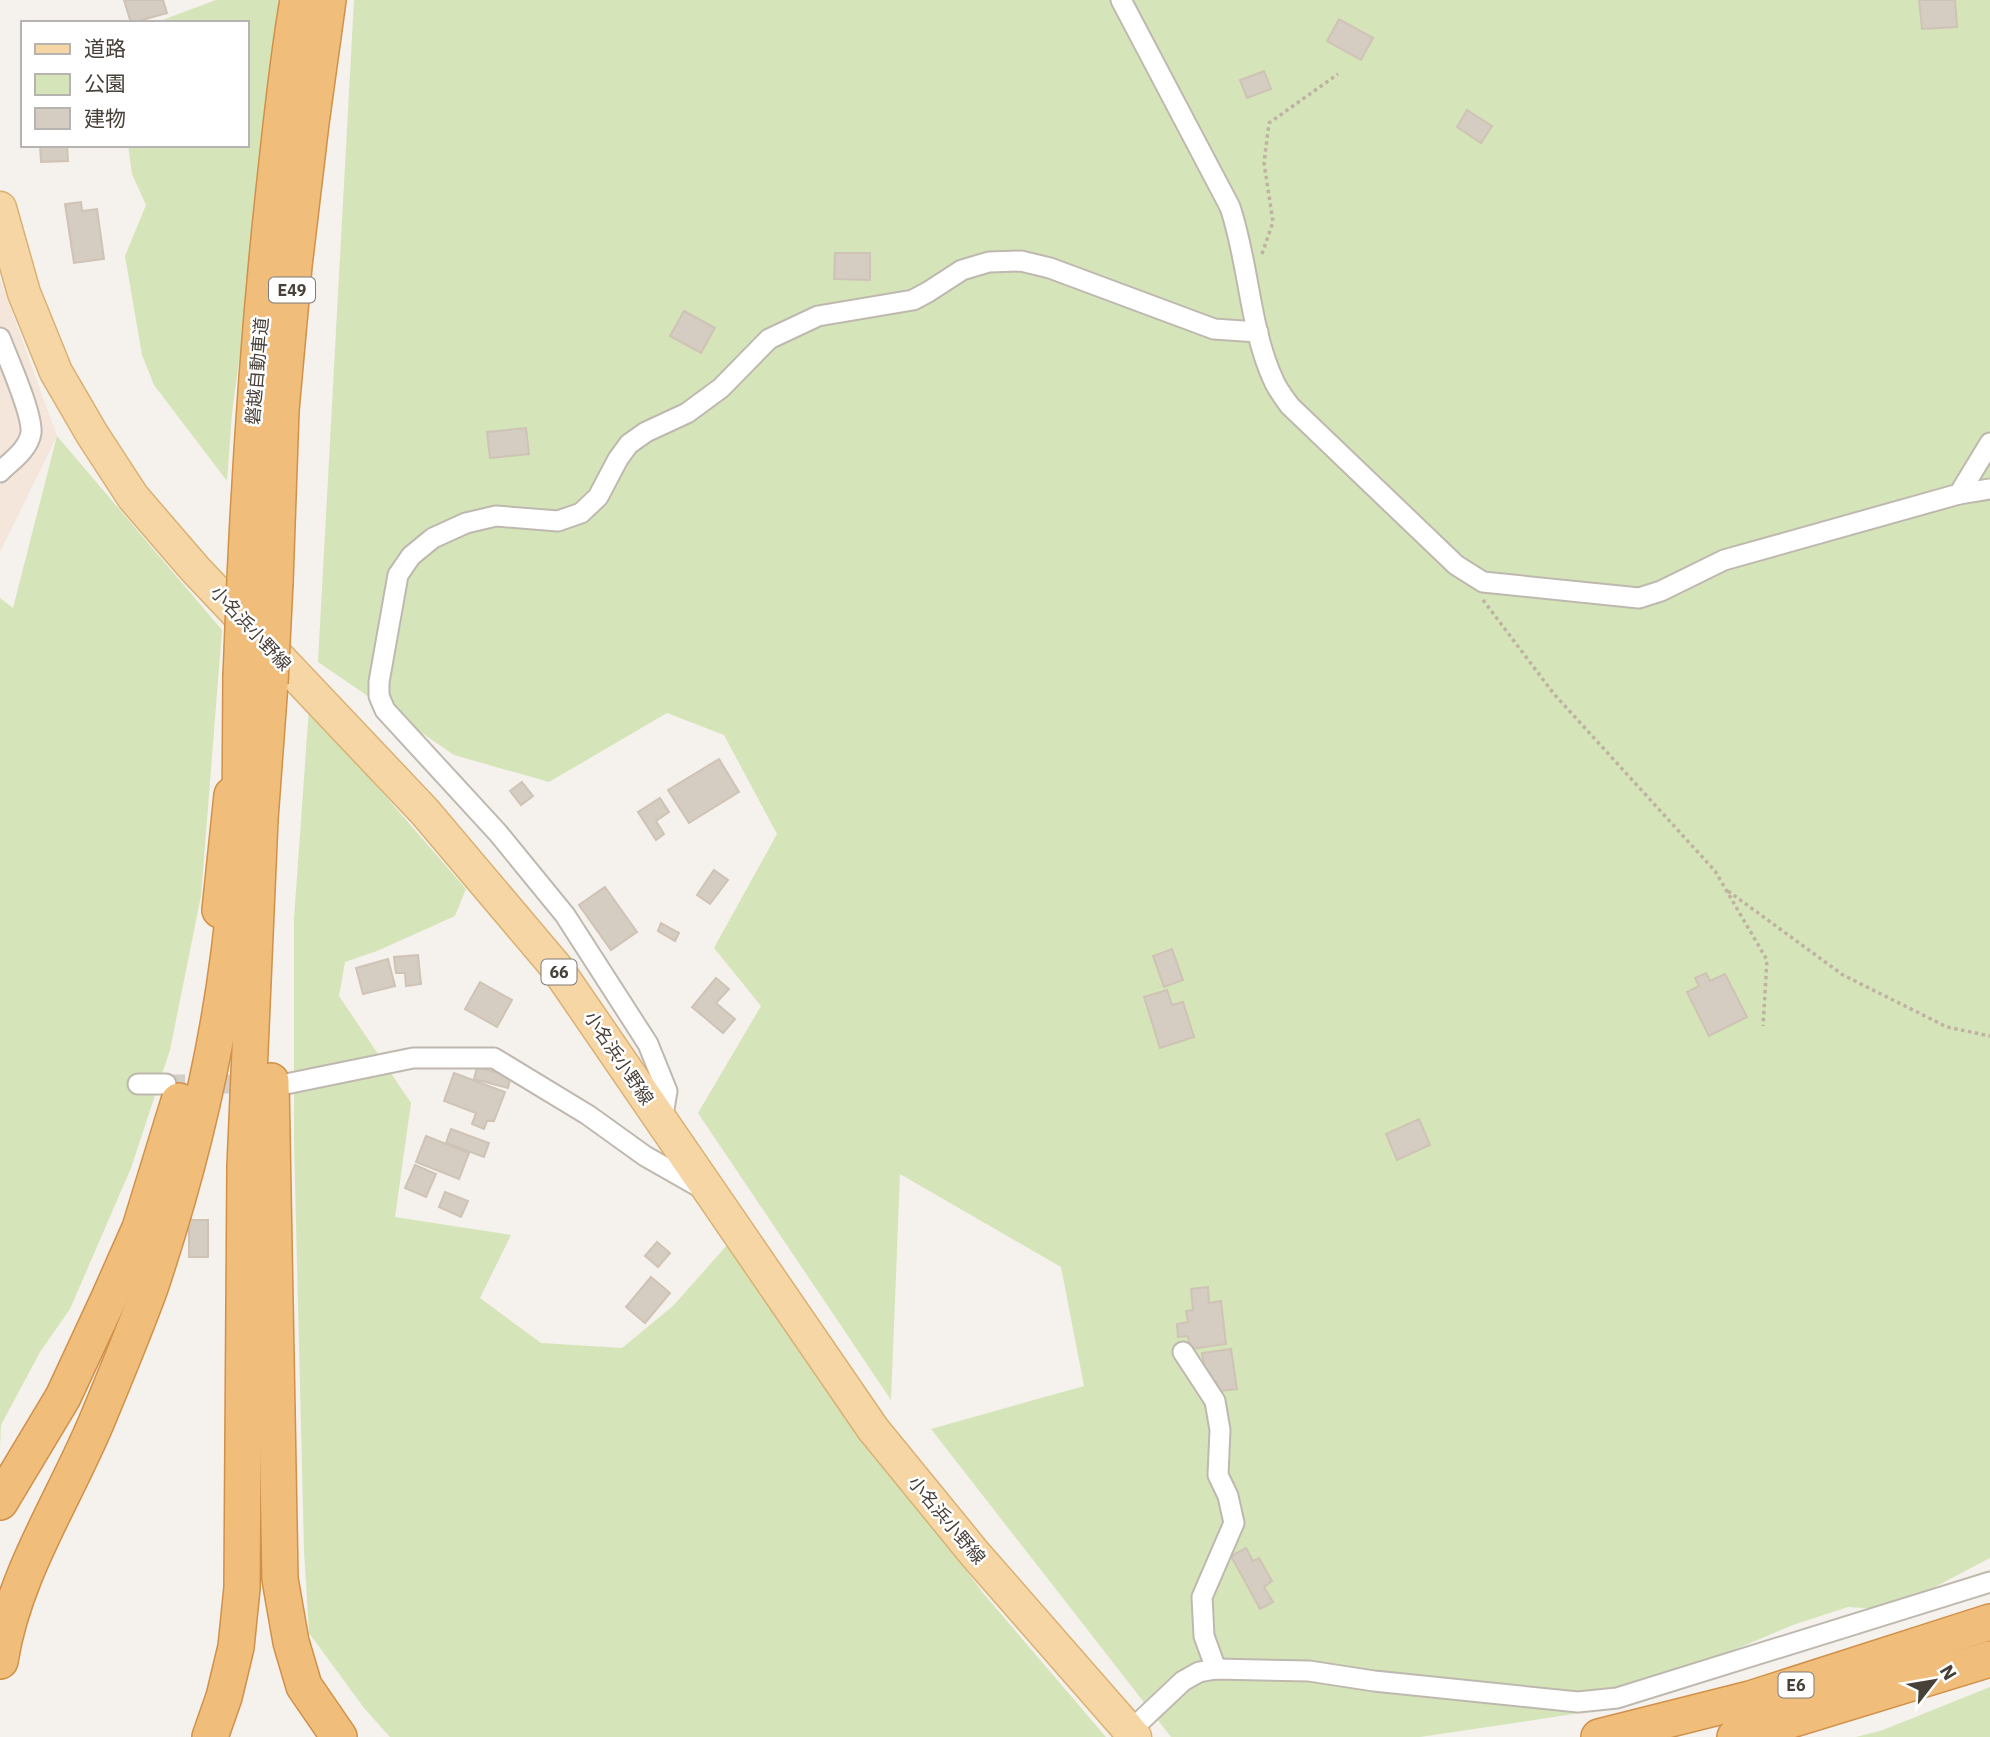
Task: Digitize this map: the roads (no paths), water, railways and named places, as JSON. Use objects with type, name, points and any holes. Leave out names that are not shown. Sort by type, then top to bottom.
[{"type":"highway","name":"磐越自動車道","points":[[260,580],[252,414],[282,119],[299,0]]},
{"type":"highway","name":"磐越自動車道","points":[[254,737],[260,580],[281,410],[294,266],[328,0]]},
{"type":"highway","points":[[0,1502],[63,1396],[140,1228],[192,1058],[221,908],[229,820],[254,737]]},
{"type":"highway","points":[[0,1661],[10,1614],[30,1564],[100,1415],[149,1289],[188,1162],[209,1064],[234,908],[240,817],[254,737]]},
{"type":"highway","points":[[210,1737],[236,1647],[242,1588],[245,1167],[260,819],[254,737]]},
{"type":"highway","points":[[254,737],[272,816],[271,1165],[280,1579],[291,1642],[304,1686],[339,1737]]},
{"type":"highway","name":"E6","points":[[1599,1737],[1750,1699],[1990,1622]]},
{"type":"highway","name":"E6","points":[[1735,1737],[1990,1659]]},
{"type":"main road","name":"小名浜小野線","points":[[0,215],[24,293],[56,372],[133,497],[195,569],[425,812],[556,967],[873,1429],[975,1555],[1132,1734]]},
{"type":"street","points":[[1121,0],[1230,207],[1241,239],[1263,354],[1274,382],[1290,406],[1456,565],[1483,582],[1639,598],[1661,591],[1724,560],[1959,494],[1990,489]]},
{"type":"street","points":[[662,1121],[667,1091],[648,1044],[565,915],[498,834],[385,710],[379,696],[379,682],[398,575],[411,556],[433,538],[466,523],[496,516],[558,521],[581,513],[598,497],[629,444],[646,432],[687,413],[721,388],[769,339],[818,316],[913,300],[962,270],[989,262],[1021,261],[1050,268],[1214,329],[1258,332]]},
{"type":"street","points":[[0,338],[29,416],[31,434],[23,450],[0,472]]},
{"type":"street","points":[[1959,494],[1990,443]]},
{"type":"street","points":[[286,1084],[412,1058],[494,1058],[588,1115],[645,1156],[710,1193]]},
{"type":"street","points":[[138,1084],[166,1084]]},
{"type":"street","points":[[1183,1352],[1215,1401],[1220,1430],[1219,1475],[1234,1523],[1202,1597],[1204,1636],[1216,1669]]},
{"type":"street","points":[[1132,1734],[1183,1681],[1199,1672],[1216,1669],[1308,1671],[1374,1681],[1578,1702],[1617,1698],[1990,1583]]},
{"type":"tunnel","points":[[166,1084],[257,1084]]}]
